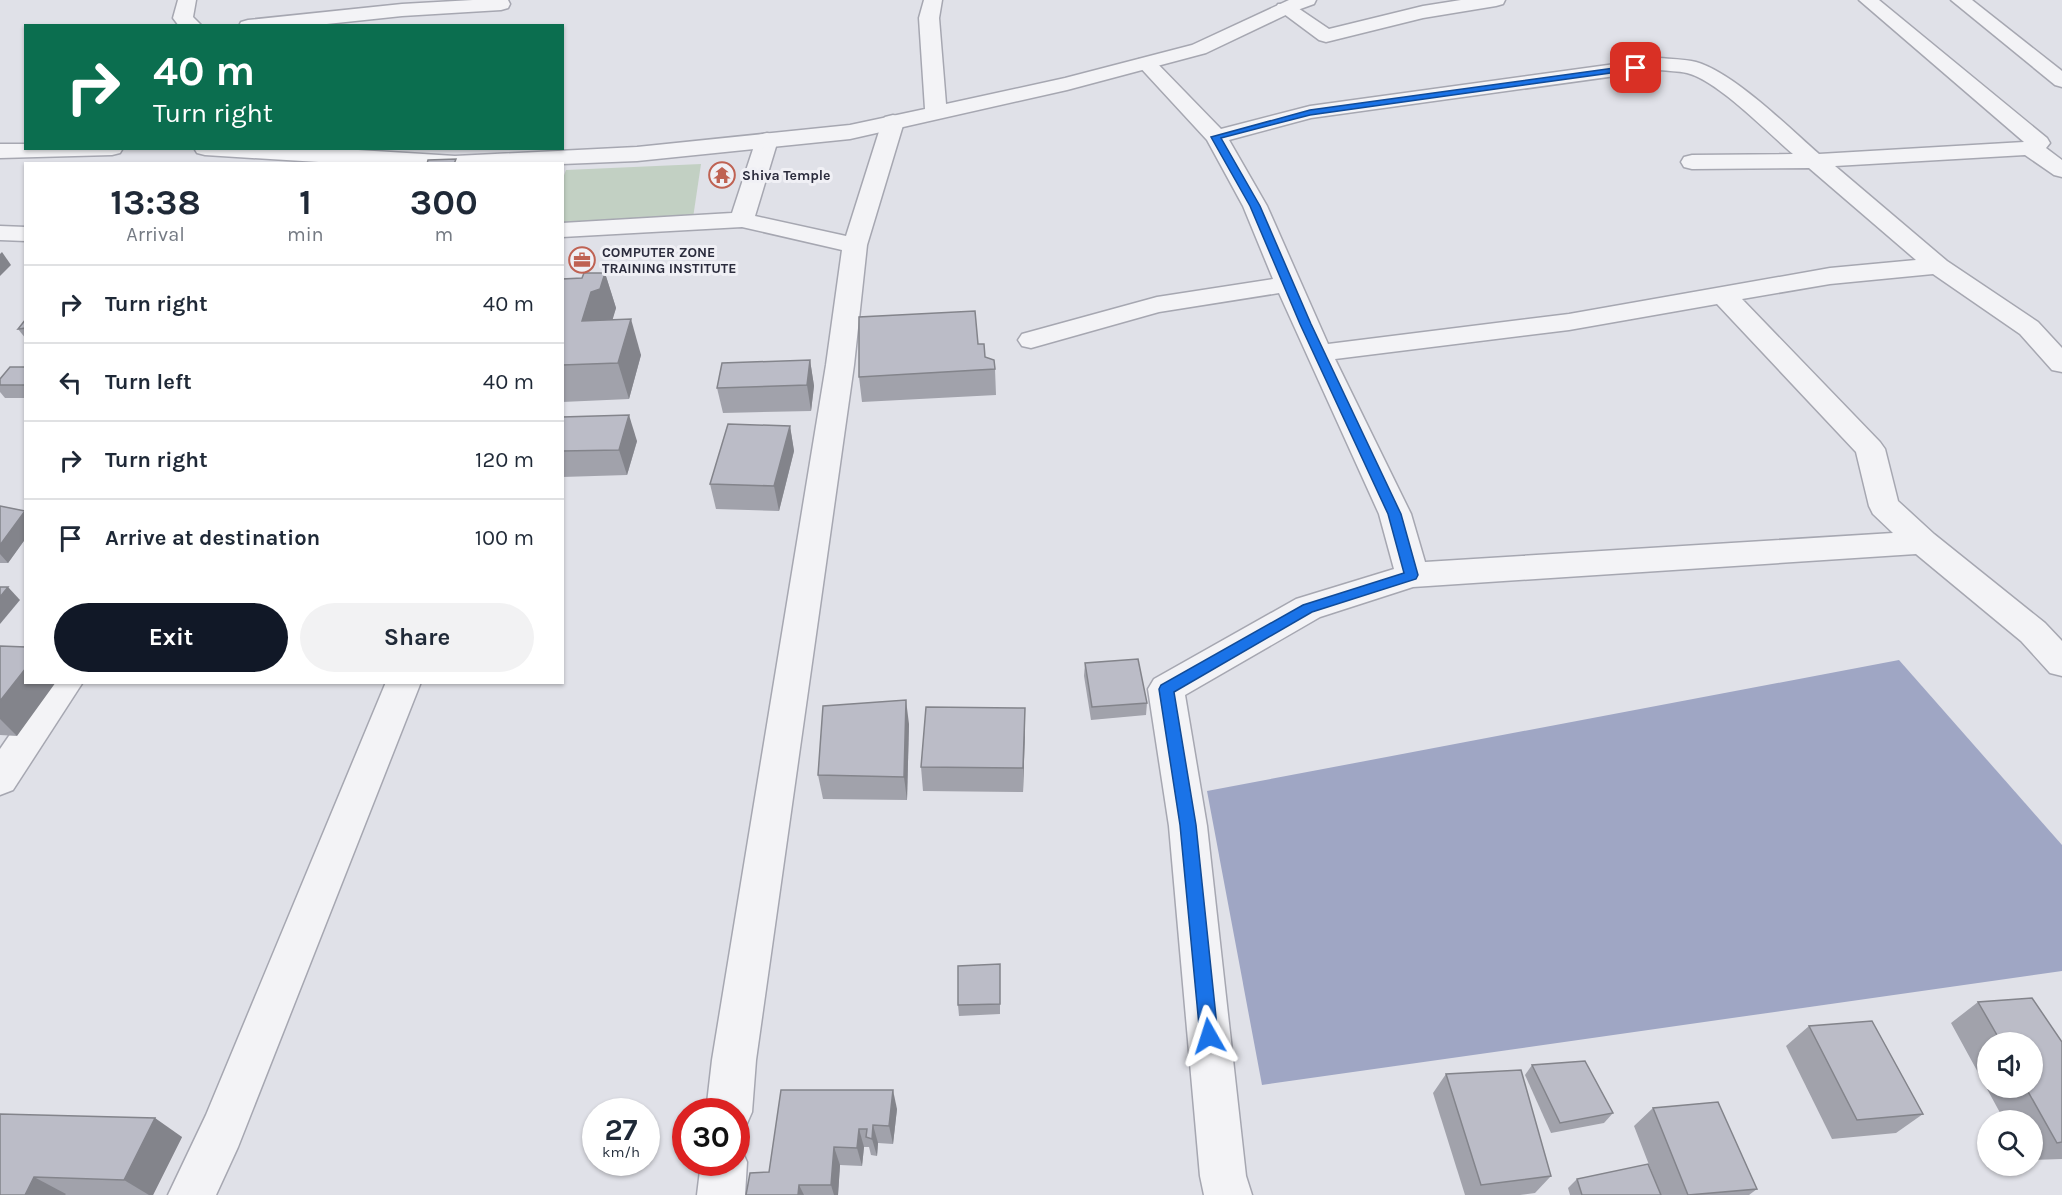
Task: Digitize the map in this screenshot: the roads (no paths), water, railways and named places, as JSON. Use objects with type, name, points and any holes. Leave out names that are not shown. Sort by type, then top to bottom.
[{"type":"street","points":[[187,0],[183,18],[188,24]]},
{"type":"street","points":[[933,0],[929,18],[936,112]]},
{"type":"street","points":[[474,162],[637,154],[850,132],[1067,84],[1199,49],[1285,8],[1307,0]]},
{"type":"street","points":[[1285,8],[1326,36],[1423,12],[1496,0]]},
{"type":"street","points":[[1692,162],[1814,161],[2030,148],[2039,143],[1868,0]]},
{"type":"street","points":[[1960,0],[2062,81]]},
{"type":"street","points":[[267,24],[402,10],[501,4]]},
{"type":"street","points":[[1146,63],[1216,137],[1255,206],[1319,353],[1395,514],[1412,575]]},
{"type":"street","points":[[1216,137],[1310,112],[1659,64],[1690,67],[1708,74],[1726,86],[1938,266],[2029,328],[2062,364]]},
{"type":"street","points":[[730,1098],[734,1060],[840,365],[855,245],[893,122]]},
{"type":"street","points":[[742,220],[767,140]]},
{"type":"street","points":[[2030,148],[2062,170]]},
{"type":"street","points":[[0,151],[37,150]]},
{"type":"street","points":[[238,150],[437,162]]},
{"type":"street","points":[[564,230],[742,220],[855,245]]},
{"type":"street","points":[[0,233],[24,234]]},
{"type":"street","points":[[1319,353],[1569,322],[1830,276],[1938,266]]},
{"type":"street","points":[[1031,340],[1157,305],[1288,284]]},
{"type":"street","points":[[1723,295],[1870,449],[1884,506],[1923,542],[2033,632],[2062,663]]},
{"type":"street","points":[[1228,1195],[1223,1176],[1188,825],[1166,689],[1308,608],[1412,575],[1923,542]]},
{"type":"street","points":[[0,779],[65,684]]},
{"type":"street","points":[[192,1195],[222,1131],[403,684]]},
{"type":"street","points":[[721,1195],[723,1176]]},
{"type":"water","points":[[1899,660],[2062,845],[2062,971],[1262,1085],[1207,791]]},
{"type":"place","name":"Shiva Temple","points":[[722,175]]},
{"type":"place","name":"COMPUTER ZONE TRAINING INSTITUTE","points":[[582,260]]}]
